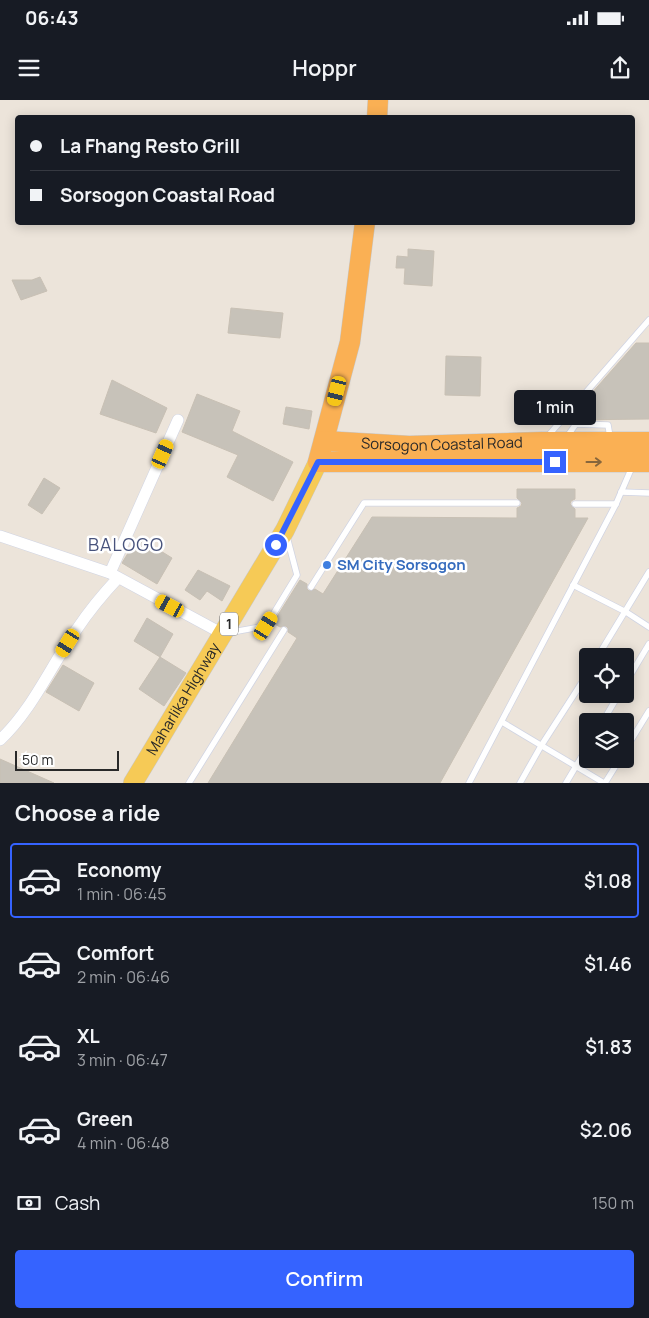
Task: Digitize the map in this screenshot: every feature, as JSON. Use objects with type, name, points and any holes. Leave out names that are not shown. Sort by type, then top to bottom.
[{"type":"highway","points":[[377,115],[378,100]]},
{"type":"highway","name":"Maharlika Highway","points":[[318,462],[350,342],[365,225]]},
{"type":"highway","name":"Sorsogon Coastal Road","points":[[324,441],[409,446],[542,442],[649,442]]},
{"type":"highway","name":"Sorsogon Coastal Road","points":[[318,462],[641,462]]},
{"type":"main road","name":"Maharlika Highway","points":[[132,783],[285,530],[318,462]]},
{"type":"street","points":[[0,740],[16,723],[76,629],[114,575],[178,420]]},
{"type":"street","points":[[0,536],[114,575],[223,634]]},
{"type":"lane","points":[[542,442],[649,320]]},
{"type":"lane","points":[[469,783],[621,492],[641,462]]},
{"type":"lane","points":[[621,492],[649,493]]},
{"type":"lane","points":[[311,587],[364,503],[517,503]]},
{"type":"lane","points":[[575,504],[616,504]]},
{"type":"lane","points":[[223,634],[266,626],[297,575],[285,530]]},
{"type":"lane","points":[[603,648],[649,572]]},
{"type":"lane","points":[[573,585],[626,612],[649,627]]},
{"type":"lane","points":[[189,783],[284,630]]},
{"type":"lane","points":[[634,669],[649,644]]},
{"type":"lane","points":[[520,783],[579,686]]},
{"type":"lane","points":[[634,735],[649,711]]},
{"type":"lane","points":[[502,722],[605,783],[614,768]]},
{"type":"lane","points":[[566,783],[579,760]]},
{"type":"building","points":[[408,249],[434,251],[432,286],[404,284],[405,268],[396,268],[397,256],[408,257]]},
{"type":"building","points":[[40,277],[47,291],[21,300],[12,280],[32,280]]},
{"type":"building","points":[[231,308],[283,313],[280,338],[228,333]]},
{"type":"building","points":[[636,343],[649,343],[649,419],[568,420]]},
{"type":"building","points":[[446,356],[481,357],[480,396],[445,395]]},
{"type":"building","points":[[112,380],[167,408],[156,433],[100,414]]},
{"type":"building","points":[[197,394],[240,411],[232,431],[293,462],[273,501],[227,477],[238,455],[182,432]]},
{"type":"building","points":[[286,407],[312,411],[309,429],[283,424]]},
{"type":"building","points":[[44,478],[60,488],[42,514],[28,505]]},
{"type":"building","points":[[517,489],[575,489],[575,499],[570,504],[575,509],[575,518],[588,518],[440,783],[208,783],[297,638],[288,632],[286,626],[280,627],[273,623],[300,580],[307,584],[309,591],[315,589],[323,594],[372,517],[517,518],[517,508],[522,503],[517,498]]},
{"type":"building","points":[[138,537],[172,558],[157,584],[122,563]]},
{"type":"building","points":[[198,570],[230,586],[222,601],[207,591],[200,600],[185,590]]},
{"type":"building","points":[[147,618],[173,634],[160,657],[134,641]]},
{"type":"building","points":[[160,657],[186,673],[164,706],[139,689]]},
{"type":"building","points":[[63,665],[94,683],[79,711],[46,692]]},
{"type":"building","points":[[0,759],[54,783],[0,783]]},
{"type":"place","name":"SM City Sorsogon","points":[[327,565]]},
{"type":"district","name":"BALOGO","points":[[126,545]]},
{"type":"route","points":[[276,545],[318,462],[555,462]]}]
